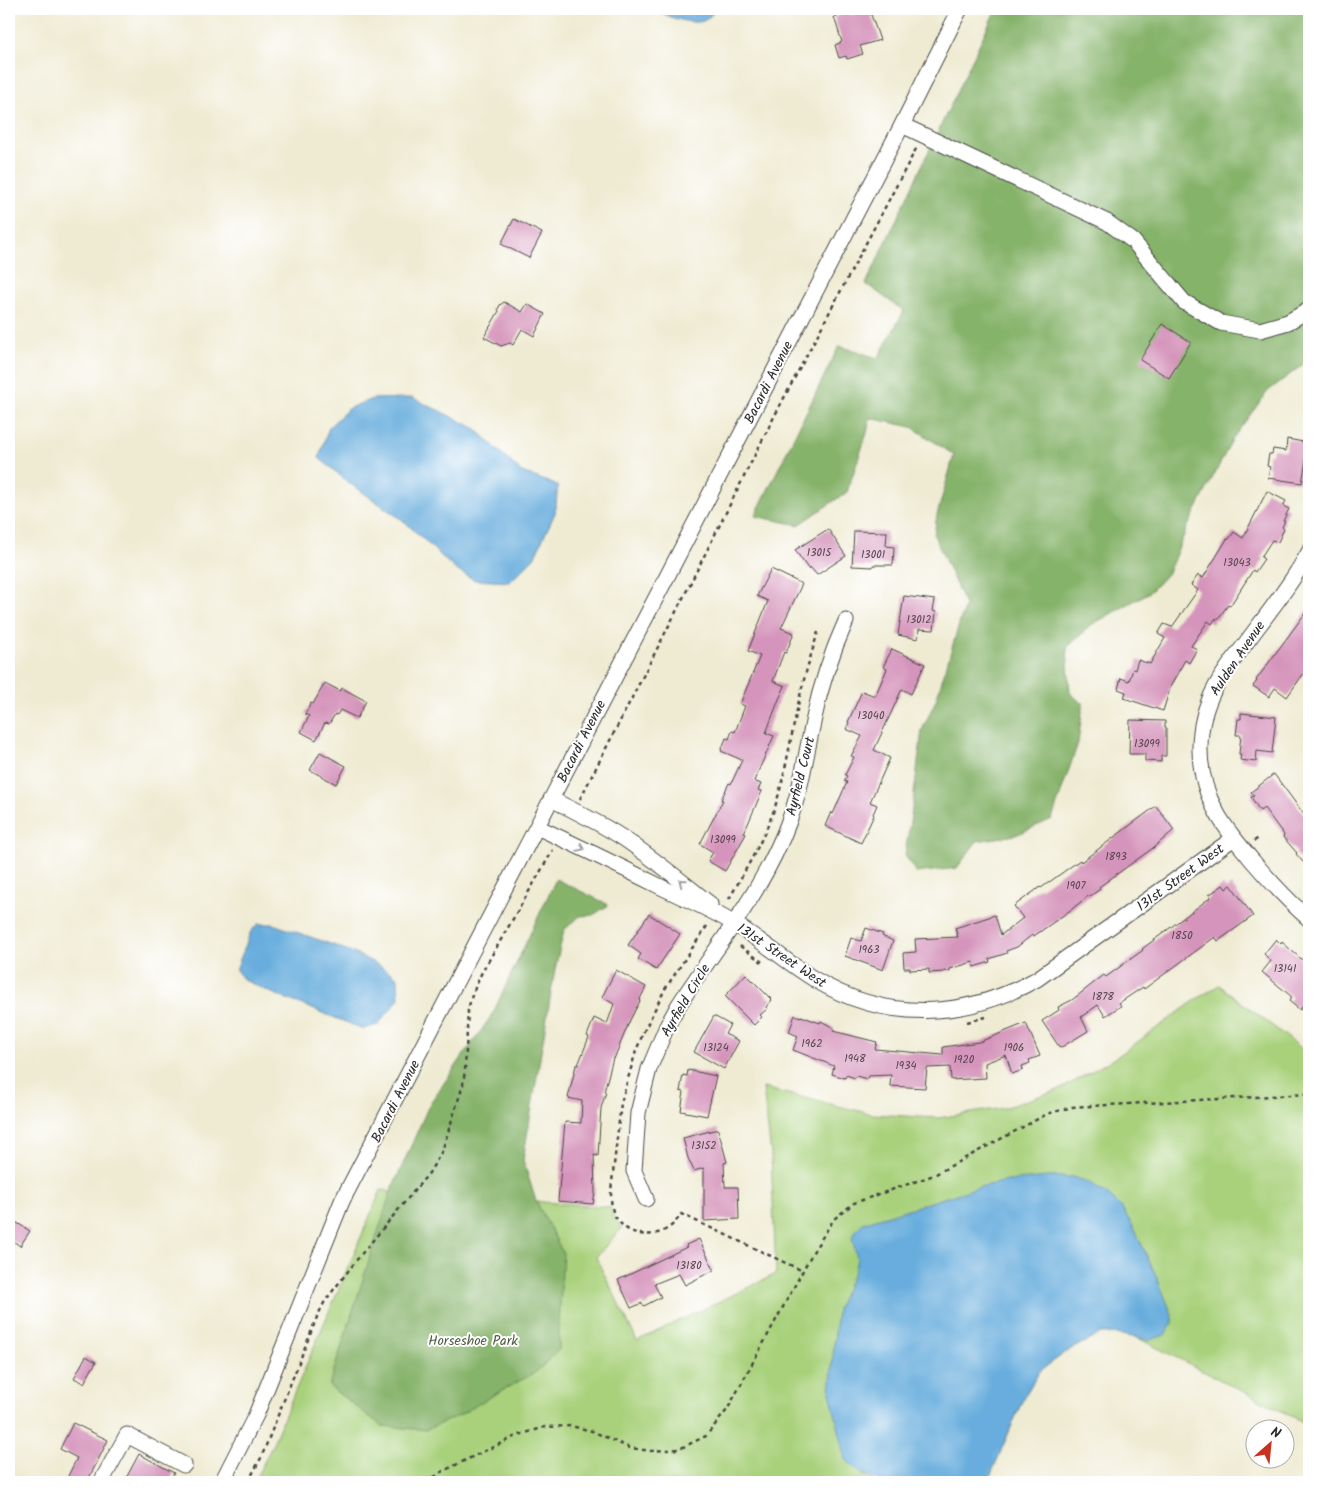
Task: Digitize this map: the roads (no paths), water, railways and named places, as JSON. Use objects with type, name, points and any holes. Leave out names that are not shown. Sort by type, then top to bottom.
[{"type":"street","name":"Bacardi Avenue","points":[[222,1482],[256,1415],[342,1201],[902,125],[960,9]]},
{"type":"street","points":[[902,125],[1107,222],[1133,241],[1184,302],[1221,323],[1260,330],[1288,322],[1309,310]]},
{"type":"street","name":"Aulden Avenue","points":[[1309,552],[1295,575],[1224,673],[1210,697],[1202,723],[1200,744],[1200,764],[1203,777],[1211,803],[1218,815],[1234,838],[1278,890],[1309,919]]},
{"type":"street","name":"Ayrfield Court","points":[[734,924],[757,890],[790,820],[804,771],[819,694],[846,621]]},
{"type":"street","points":[[551,800],[606,827],[650,857],[734,924]]},
{"type":"street","name":"131st Street West","points":[[537,827],[734,924],[815,980],[831,988],[864,1001],[899,1009],[917,1010],[971,1006],[1005,995],[1037,980],[1234,838]]},
{"type":"street","name":"Ayrfield Circle","points":[[646,1199],[634,1171],[638,1113],[649,1069],[667,1026],[678,1006],[734,924]]},
{"type":"street","points":[[101,1482],[126,1436],[184,1465]]},
{"type":"water","points":[[652,9],[717,9],[705,20],[693,22]]},
{"type":"water","points":[[413,398],[475,428],[520,471],[558,486],[555,513],[534,558],[510,582],[475,580],[456,570],[405,522],[348,482],[319,458],[329,427],[349,408],[372,399]]},
{"type":"water","points":[[258,924],[273,924],[354,953],[370,961],[398,978],[399,999],[378,1025],[363,1029],[244,980],[236,970],[251,931]]},
{"type":"water","points":[[1073,1177],[1088,1182],[1107,1194],[1121,1207],[1133,1226],[1158,1280],[1173,1317],[1173,1323],[1165,1335],[1150,1340],[1115,1334],[1101,1334],[1069,1350],[1040,1371],[1024,1397],[989,1479],[985,1482],[882,1482],[862,1474],[846,1460],[830,1392],[837,1309],[855,1269],[857,1258],[852,1238],[857,1229],[863,1223],[979,1187],[1007,1181]]},
{"type":"park label","name":"Horseshoe Park","points":[[473,1340]]}]
